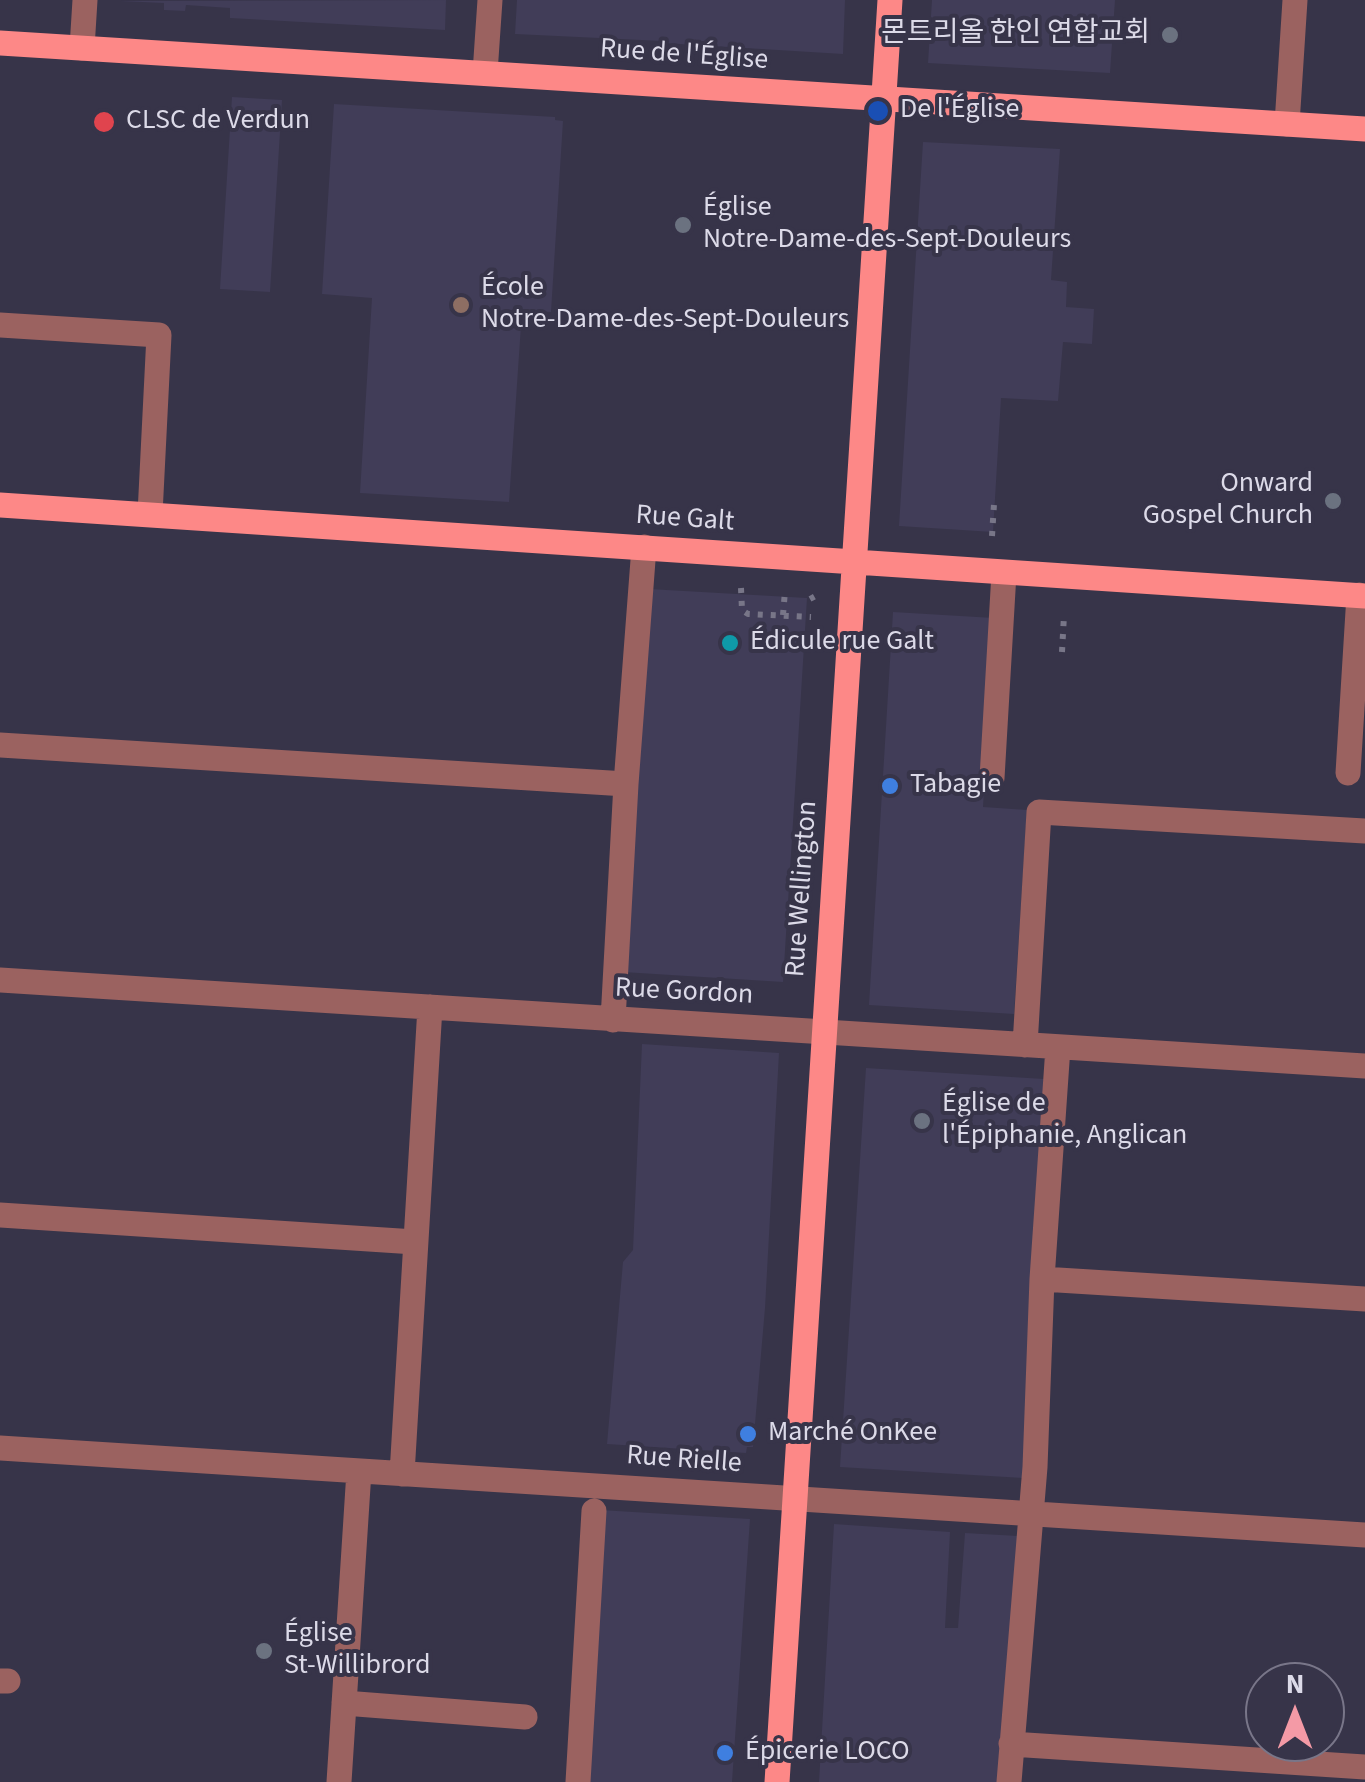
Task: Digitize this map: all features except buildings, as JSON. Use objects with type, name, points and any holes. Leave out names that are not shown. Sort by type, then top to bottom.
[{"type":"main road","name":"Rue Wellington","points":[[777,1782],[890,0]]},
{"type":"main road","name":"Rue de l'Église","points":[[0,43],[1365,129]]},
{"type":"main road","name":"Rue Galt","points":[[0,505],[1362,596]]},
{"type":"street","points":[[82,48],[86,0]]},
{"type":"street","points":[[485,73],[490,0]]},
{"type":"street","points":[[1287,124],[1295,0]]},
{"type":"street","points":[[0,324],[159,334],[150,514]]},
{"type":"street","points":[[613,1020],[644,547]]},
{"type":"street","points":[[992,778],[1004,573]]},
{"type":"street","points":[[1348,774],[1362,596]]},
{"type":"street","points":[[0,746],[626,784]]},
{"type":"street","points":[[1025,1045],[1039,812],[1365,831]]},
{"type":"street","name":"Rue Gordon","points":[[0,980],[1365,1066]]},
{"type":"street","points":[[402,1474],[430,1008]]},
{"type":"street","points":[[1010,1782],[1040,1387],[1042,1279],[1058,1047]]},
{"type":"street","points":[[0,1215],[415,1242]]},
{"type":"street","points":[[1042,1279],[1365,1299]]},
{"type":"street","name":"Rue Rielle","points":[[0,1448],[1365,1535]]},
{"type":"street","points":[[339,1782],[359,1471]]},
{"type":"street","points":[[578,1782],[594,1510]]},
{"type":"street","points":[[344,1703],[524,1716]]},
{"type":"street","points":[[1011,1744],[1365,1767]]},
{"type":"path","points":[[992,536],[994,504]]},
{"type":"path","points":[[741,588],[742,610],[748,614],[811,617]]},
{"type":"path","points":[[784,590],[784,615]]},
{"type":"path","points":[[810,600],[819,594]]},
{"type":"path","points":[[1062,652],[1064,615]]},
{"type":"shaded area","points":[[446,0],[445,30],[230,18],[230,8],[186,5],[185,11],[164,10],[164,3],[120,1]]},
{"type":"shaded area","points":[[517,0],[845,0],[843,54],[515,34]]},
{"type":"shaded area","points":[[932,0],[1115,0],[1110,73],[928,63]]},
{"type":"shaded area","points":[[232,97],[282,100],[270,292],[220,289]]},
{"type":"shaded area","name":"École Notre-Dame-des-Sept-Douleurs","points":[[334,104],[555,117],[563,121],[551,312],[522,311],[509,502],[360,493],[372,298],[322,294]]},
{"type":"shaded area","points":[[923,142],[1060,149],[1051,280],[1067,282],[1066,307],[1094,309],[1092,344],[1063,342],[1058,401],[1001,398],[993,532],[899,526]]},
{"type":"shaded area","points":[[649,589],[807,598],[783,982],[623,972]]},
{"type":"shaded area","points":[[893,612],[994,618],[983,807],[1027,810],[1014,1014],[869,1005]]},
{"type":"shaded area","points":[[642,1044],[779,1053],[765,1308],[753,1447],[747,1447],[746,1453],[607,1444],[623,1262],[633,1250]]},
{"type":"shaded area","points":[[866,1068],[1044,1079],[1023,1478],[840,1467]]},
{"type":"shaded area","points":[[600,1510],[750,1519],[732,1782],[585,1782]]},
{"type":"shaded area","points":[[834,1524],[950,1532],[945,1628],[958,1628],[965,1533],[1018,1536],[1003,1782],[819,1782]]},
{"type":"place","name":"몬트리올 한인 연합교회","points":[[1170,35]]},
{"type":"place","name":"De l'Église","points":[[878,111]]},
{"type":"place","name":"CLSC de Verdun","points":[[104,122]]},
{"type":"place","name":"Église Notre-Dame-des-Sept-Douleurs","points":[[683,225]]},
{"type":"place","name":"École Notre-Dame-des-Sept-Douleurs","points":[[461,305]]},
{"type":"place","name":"Onward Gospel Church","points":[[1333,501]]},
{"type":"place","name":"Édicule rue Galt","points":[[730,643]]},
{"type":"place","name":"Tabagie","points":[[890,786]]},
{"type":"place","name":"Église de l'Épiphanie, Anglican","points":[[922,1121]]},
{"type":"place","name":"Marché OnKee","points":[[748,1434]]},
{"type":"place","name":"Église St-Willibrord","points":[[264,1651]]},
{"type":"place","name":"Épicerie LOCO","points":[[725,1753]]}]
